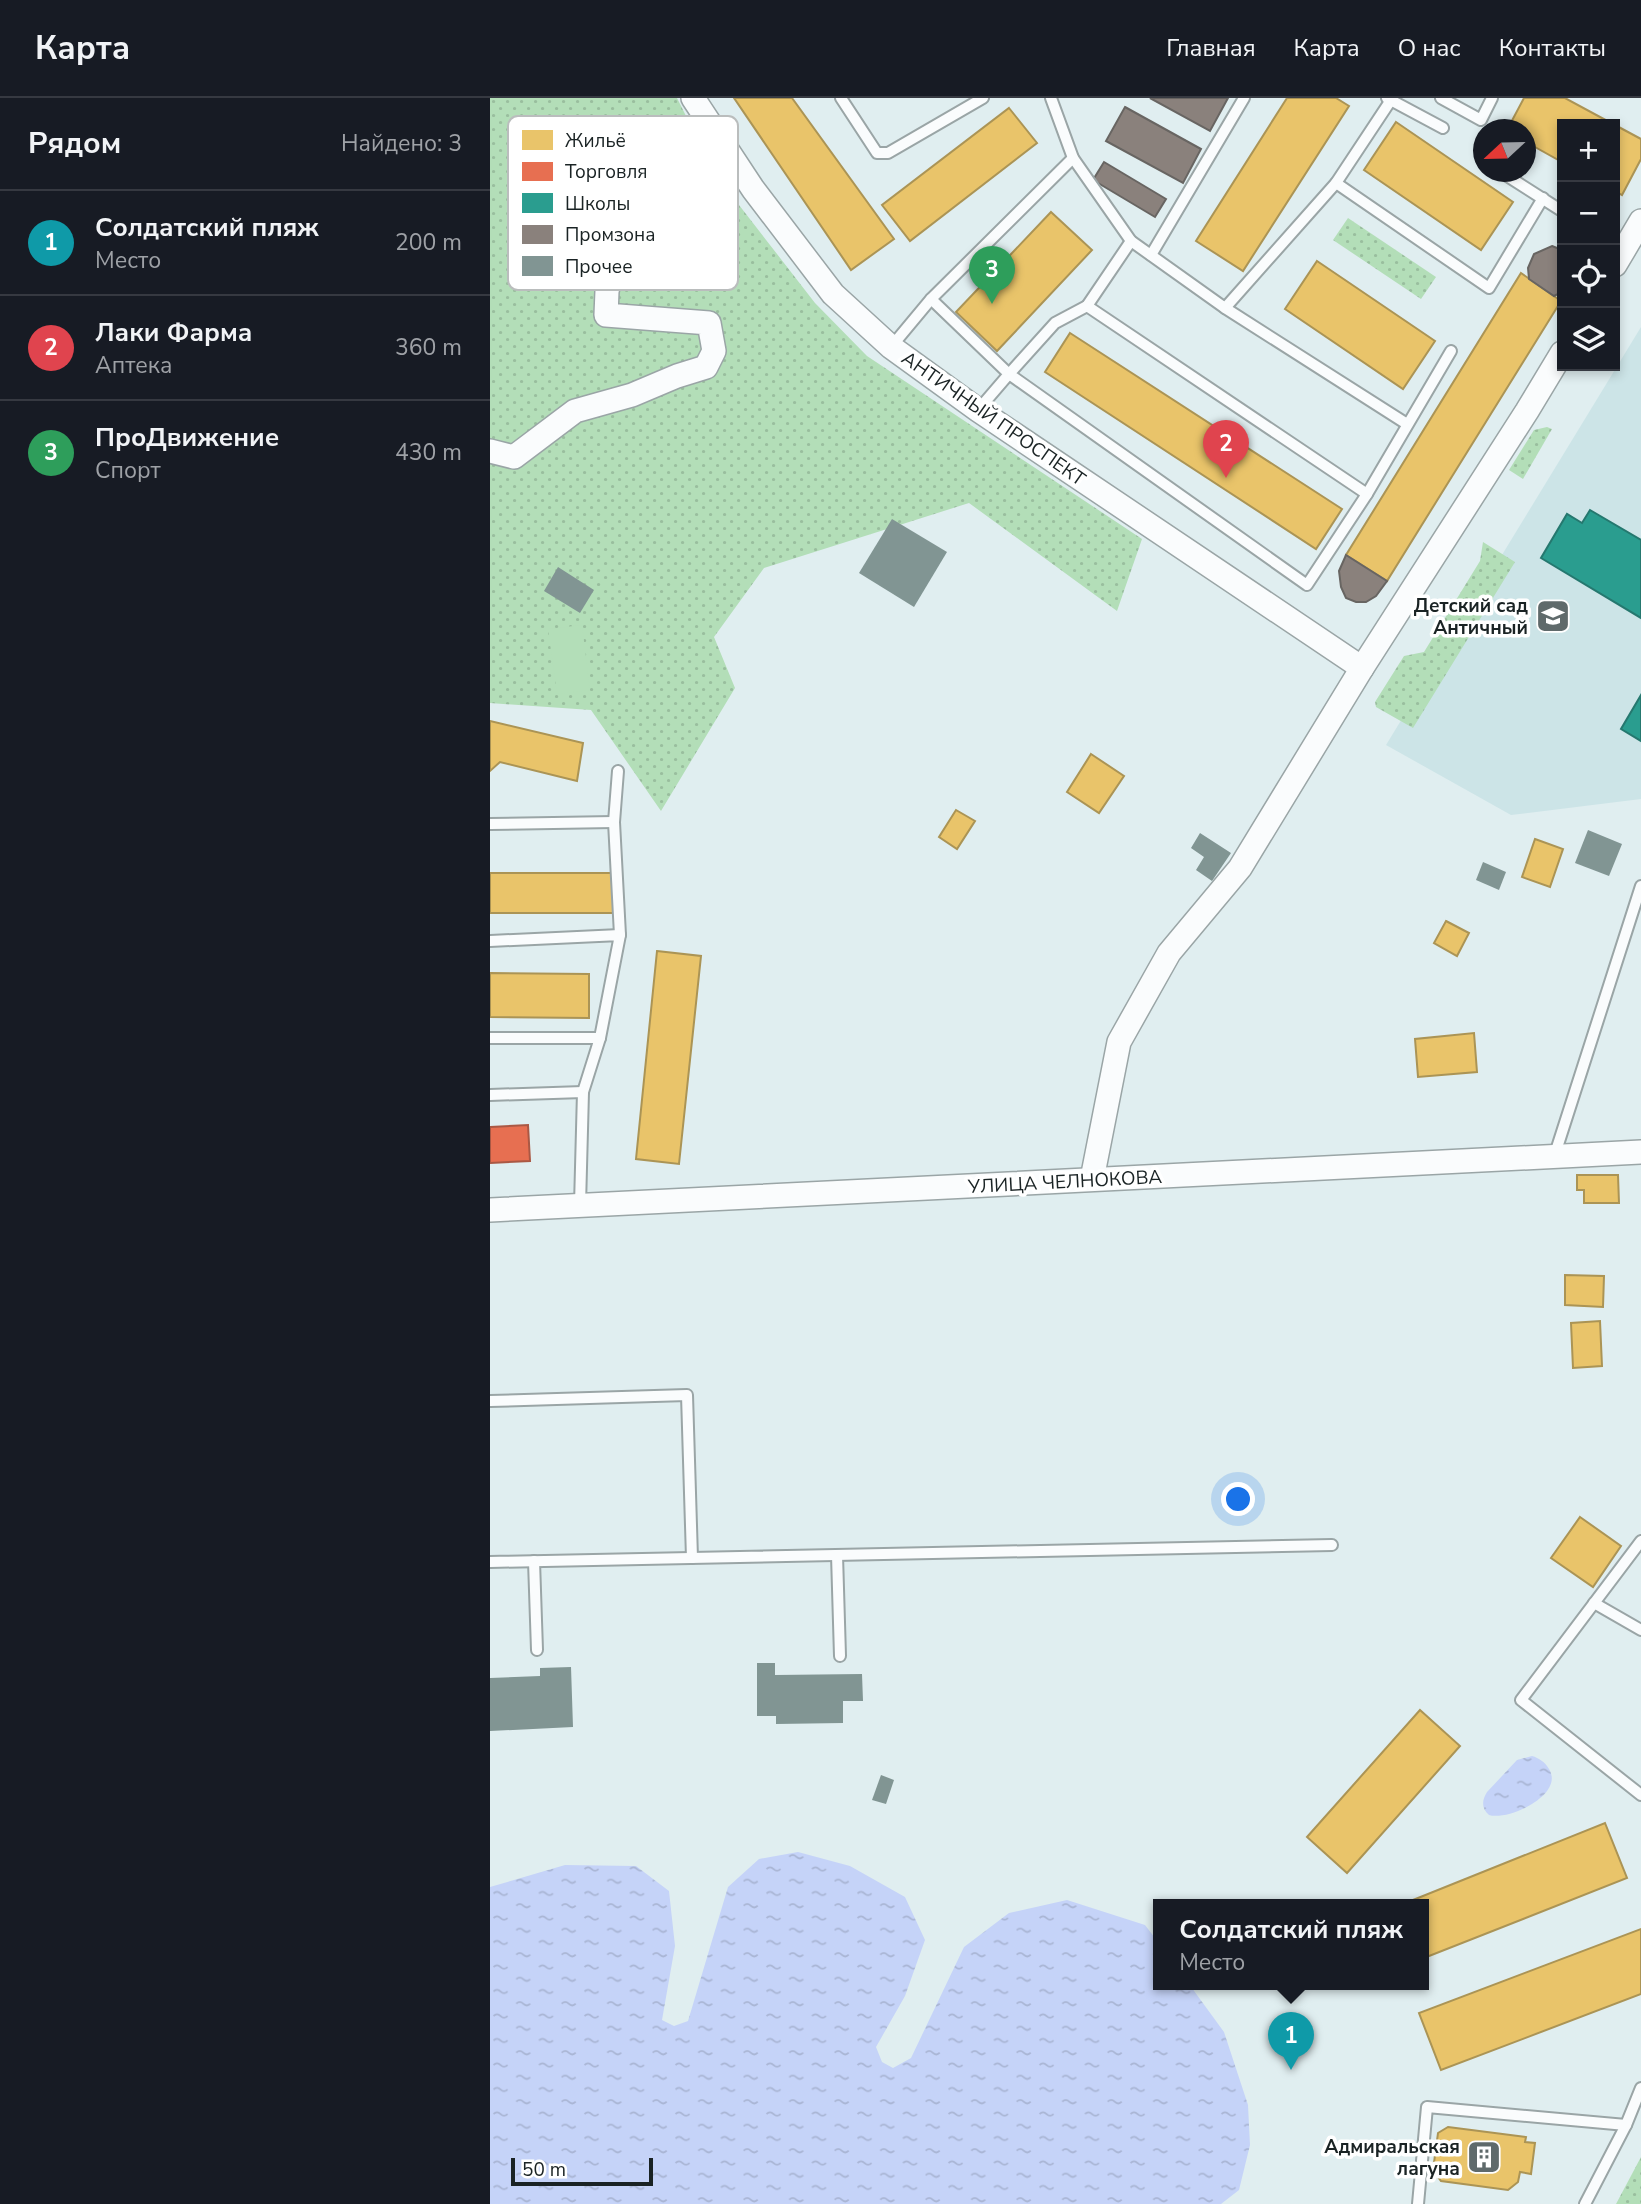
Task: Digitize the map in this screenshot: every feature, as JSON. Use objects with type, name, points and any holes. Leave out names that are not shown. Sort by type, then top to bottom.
[{"type":"street","name":"АНТИЧНЫЙ ПРОСПЕКТ","points":[[692,98],[704,116]]},
{"type":"street","name":"АНТИЧНЫЙ ПРОСПЕКТ","points":[[738,167],[833,294],[891,347],[978,410],[1362,668]]},
{"type":"street","points":[[1620,250],[1641,221]]},
{"type":"street","points":[[490,451],[514,457],[575,411],[632,395],[706,367],[714,351],[709,323],[606,315],[607,290]]},
{"type":"street","points":[[1092,1180],[1119,1042],[1169,953],[1240,868],[1362,668],[1557,361]]},
{"type":"street","name":"УЛИЦА ЧЕЛНОКОВА","points":[[490,1210],[1641,1152]]},
{"type":"lane","points":[[841,98],[877,153],[888,153],[984,98]]},
{"type":"lane","points":[[1051,98],[1073,158],[1132,241],[1225,307],[1407,424]]},
{"type":"lane","points":[[1151,255],[1244,98]]},
{"type":"lane","points":[[1441,98],[1481,120],[1492,98]]},
{"type":"lane","points":[[1225,307],[1336,183],[1389,99],[1443,128]]},
{"type":"lane","points":[[891,347],[931,299],[1073,158]]},
{"type":"lane","points":[[1517,182],[1557,208]]},
{"type":"lane","points":[[1336,183],[1489,288],[1543,198]]},
{"type":"lane","points":[[978,410],[1055,323],[1087,306],[1132,241]]},
{"type":"lane","points":[[931,299],[1009,374],[1307,585],[1367,494],[1451,351]]},
{"type":"lane","points":[[1087,306],[1367,494]]},
{"type":"lane","points":[[580,1205],[583,1092],[600,1038],[620,935],[614,822],[618,771]]},
{"type":"lane","points":[[490,824],[614,822]]},
{"type":"lane","points":[[1554,1157],[1641,886]]},
{"type":"lane","points":[[490,941],[620,935]]},
{"type":"lane","points":[[490,1038],[600,1038]]},
{"type":"lane","points":[[490,1095],[583,1092]]},
{"type":"lane","points":[[490,1401],[687,1395],[692,1558]]},
{"type":"lane","points":[[1641,1541],[1521,1700],[1641,1795]]},
{"type":"lane","points":[[490,1562],[1332,1545]]},
{"type":"lane","points":[[837,1555],[840,1656]]},
{"type":"lane","points":[[534,1561],[537,1650]]},
{"type":"lane","points":[[1594,1603],[1641,1630]]},
{"type":"lane","points":[[1585,2204],[1626,2125],[1641,2088]]},
{"type":"lane","points":[[1418,2204],[1427,2107],[1626,2125]]},
{"type":"shaded area","name":"Детский сад Античный","points":[[1641,327],[1641,799],[1511,815],[1386,745],[1614,371],[1620,371],[1620,361]]},
{"type":"green space","points":[[490,98],[677,98],[686,116],[508,116],[508,290],[738,290],[738,204],[815,303],[867,356],[1142,539],[1117,611],[969,503],[764,568],[714,637],[735,688],[661,811],[591,710],[490,703]]},
{"type":"green space","points":[[1348,218],[1436,277],[1421,299],[1333,240]]},
{"type":"green space","points":[[1547,427],[1552,429],[1523,479],[1509,470],[1534,430]]},
{"type":"green space","points":[[1483,542],[1515,562],[1413,728],[1376,707],[1375,702],[1404,656],[1424,652],[1480,561]]},
{"type":"green space","points":[[582,625],[590,690],[557,694],[548,629]]},
{"type":"green space","points":[[1641,2157],[1641,2204],[1616,2204]]},
{"type":"water","points":[[1532,1756],[1546,1764],[1549,1769],[1552,1779],[1549,1788],[1542,1797],[1521,1810],[1498,1816],[1489,1815],[1483,1804],[1487,1792],[1517,1760]]},
{"type":"water","points":[[798,1852],[850,1866],[905,1897],[925,1940],[905,1996],[876,2047],[882,2062],[893,2068],[911,2058],[964,1947],[1009,1913],[1067,1900],[1145,1925],[1153,1935],[1153,1990],[1193,1990],[1224,2032],[1248,2105],[1250,2145],[1239,2190],[1221,2204],[490,2204],[490,1887],[565,1865],[636,1866],[669,1891],[675,1946],[662,2020],[674,2026],[688,2021],[728,1887],[759,1859]]},
{"type":"building: Жильё","points":[[734,98],[792,98],[894,239],[851,270]]},
{"type":"building: Жильё","points":[[1287,98],[1336,98],[1349,106],[1243,271],[1196,241]]},
{"type":"building: Жильё","points":[[1524,98],[1565,98],[1604,119],[1557,119],[1557,159],[1536,148],[1536,119],[1513,119]]},
{"type":"building: Жильё","points":[[1009,108],[1037,143],[910,241],[882,205]]},
{"type":"building: Жильё","points":[[1396,122],[1473,175],[1473,182],[1484,182],[1513,202],[1481,250],[1364,170]]},
{"type":"building: Жильё","points":[[1620,128],[1641,139],[1641,159],[1622,195]]},
{"type":"building: Жильё","points":[[1051,212],[1092,250],[997,351],[956,312]]},
{"type":"building: Жильё","points":[[1317,261],[1435,341],[1403,389],[1285,309]]},
{"type":"building: Жильё","points":[[1521,273],[1557,298],[1557,307],[1387,581],[1346,555]]},
{"type":"building: Жильё","points":[[1070,333],[1342,509],[1316,549],[1045,372]]},
{"type":"building: Жильё","points":[[490,721],[583,743],[577,781],[500,762],[490,771]]},
{"type":"building: Жильё","points":[[1091,754],[1124,776],[1099,813],[1067,792]]},
{"type":"building: Жильё","points":[[956,810],[975,821],[957,849],[939,837]]},
{"type":"building: Жильё","points":[[1535,839],[1563,849],[1550,887],[1522,877]]},
{"type":"building: Жильё","points":[[490,873],[613,873],[613,913],[490,913]]},
{"type":"building: Жильё","points":[[1446,921],[1469,933],[1457,956],[1434,943]]},
{"type":"building: Жильё","points":[[657,951],[701,956],[679,1164],[636,1159]]},
{"type":"building: Жильё","points":[[490,973],[589,974],[589,1018],[490,1017]]},
{"type":"building: Жильё","points":[[1474,1033],[1477,1072],[1418,1077],[1415,1039]]},
{"type":"building: Жильё","points":[[1577,1175],[1618,1175],[1619,1203],[1584,1203],[1584,1190],[1577,1190]]},
{"type":"building: Жильё","points":[[1565,1275],[1604,1276],[1603,1307],[1565,1305]]},
{"type":"building: Жильё","points":[[1600,1321],[1602,1366],[1573,1368],[1571,1323]]},
{"type":"building: Жильё","points":[[1580,1517],[1621,1546],[1593,1587],[1551,1558]]},
{"type":"building: Жильё","points":[[1420,1710],[1460,1746],[1347,1873],[1307,1837]]},
{"type":"building: Жильё","points":[[1605,1823],[1627,1878],[1429,1956],[1429,1899],[1415,1899]]},
{"type":"building: Жильё","points":[[1641,1929],[1641,1994],[1441,2070],[1419,2013]]},
{"type":"building: Жильё","name":"Адмиральская лагуна","points":[[1448,2127],[1526,2137],[1525,2142],[1535,2143],[1531,2174],[1520,2172],[1518,2182],[1508,2190],[1441,2181],[1433,2170],[1438,2133]]},
{"type":"building: Торговля","points":[[528,1125],[530,1161],[490,1163],[490,1127]]},
{"type":"building: Школы","name":"Детский сад Античный","points":[[1590,510],[1641,540],[1641,618],[1541,558],[1567,514],[1582,523]]},
{"type":"building: Школы","points":[[1641,695],[1641,741],[1621,729]]},
{"type":"building: Промзона","points":[[1150,98],[1228,98],[1210,131]]},
{"type":"building: Промзона","points":[[1125,107],[1201,149],[1183,183],[1106,141]]},
{"type":"building: Промзона","points":[[1104,162],[1166,199],[1155,217],[1093,180]]},
{"type":"building: Промзона","points":[[1552,246],[1557,248],[1557,294],[1554,296],[1529,279],[1528,268],[1534,254]]},
{"type":"building: Промзона","points":[[1346,555],[1387,581],[1376,596],[1366,602],[1346,598],[1341,587],[1339,571]]},
{"type":"building: Прочее","points":[[892,519],[947,552],[914,607],[859,573]]},
{"type":"building: Прочее","points":[[558,567],[594,590],[580,613],[544,591]]},
{"type":"building: Прочее","points":[[1588,830],[1622,844],[1609,876],[1575,863]]},
{"type":"building: Прочее","points":[[1200,833],[1231,853],[1212,881],[1196,870],[1204,857],[1191,848]]},
{"type":"building: Прочее","points":[[1483,862],[1506,872],[1499,890],[1476,880]]},
{"type":"building: Прочее","points":[[757,1663],[775,1663],[775,1675],[862,1674],[863,1701],[843,1701],[843,1723],[776,1724],[776,1716],[757,1716]]},
{"type":"building: Прочее","points":[[571,1667],[573,1727],[490,1731],[490,1678],[540,1676],[540,1668]]},
{"type":"building: Прочее","points":[[881,1775],[894,1780],[886,1804],[872,1800]]},
{"type":"place","name":"ПроДвижение","points":[[992,304]]},
{"type":"place","name":"Лаки Фарма","points":[[1226,478]]},
{"type":"place","name":"Детский сад Античный","points":[[1553,616]]},
{"type":"place","name":"Солдатский пляж","points":[[1291,2070]]},
{"type":"place","name":"Адмиральская лагуна","points":[[1484,2157]]}]
